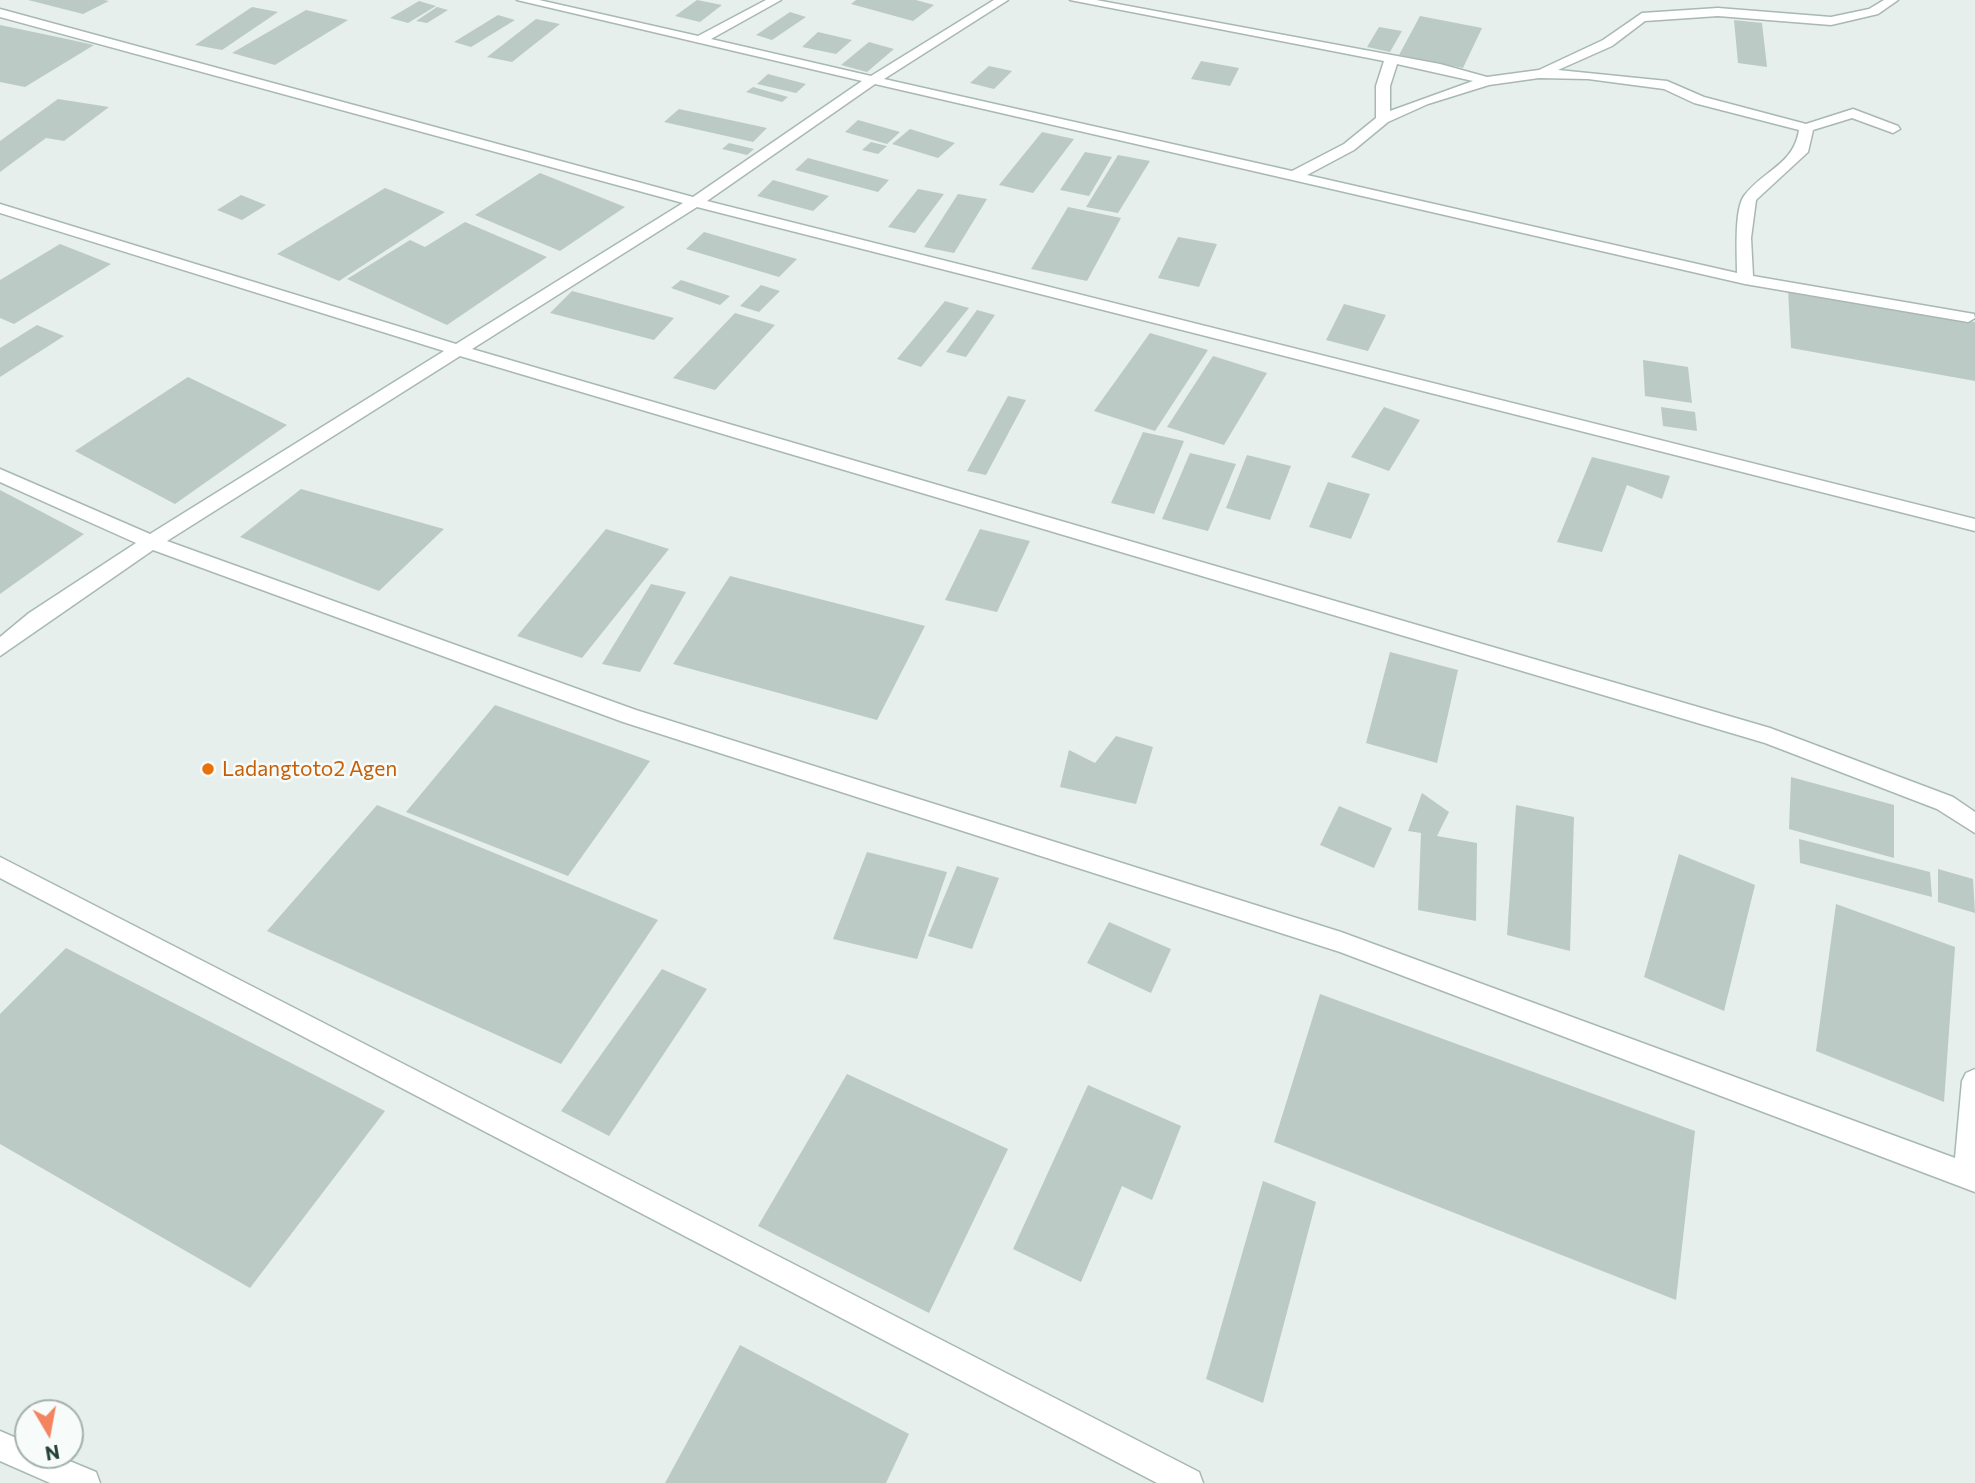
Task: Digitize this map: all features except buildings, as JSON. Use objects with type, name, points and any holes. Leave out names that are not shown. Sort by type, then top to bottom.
[{"type":"street","points":[[523,0],[1745,279],[1968,317]]},
{"type":"street","points":[[700,40],[775,0]]},
{"type":"street","points":[[0,648],[36,618],[151,542],[695,202],[873,80],[1002,0]]},
{"type":"street","points":[[1076,0],[1391,61],[1440,68],[1487,81]]},
{"type":"street","points":[[1539,74],[1604,48],[1627,33],[1642,17],[1717,12],[1793,20],[1831,20],[1861,15],[1884,7],[1892,0]]},
{"type":"street","points":[[0,13],[695,202],[1975,525]]},
{"type":"street","points":[[1383,118],[1383,86],[1391,61]]},
{"type":"street","points":[[1296,175],[1349,146],[1383,118],[1423,101],[1487,81],[1539,74],[1588,75],[1667,85],[1699,100],[1806,128],[1853,113],[1893,129]]},
{"type":"street","points":[[1745,279],[1744,238],[1749,200],[1803,149],[1806,128]]},
{"type":"street","points":[[0,208],[458,349],[1770,736],[1945,803],[1975,824]]},
{"type":"street","points":[[0,475],[151,542],[630,716],[1340,943],[1971,1177],[1975,1081]]},
{"type":"street","points":[[0,867],[1188,1483]]},
{"type":"street","points":[[0,1446],[85,1483]]},
{"type":"place","name":"Ladangtoto2 Agen","points":[[208,769]]}]
